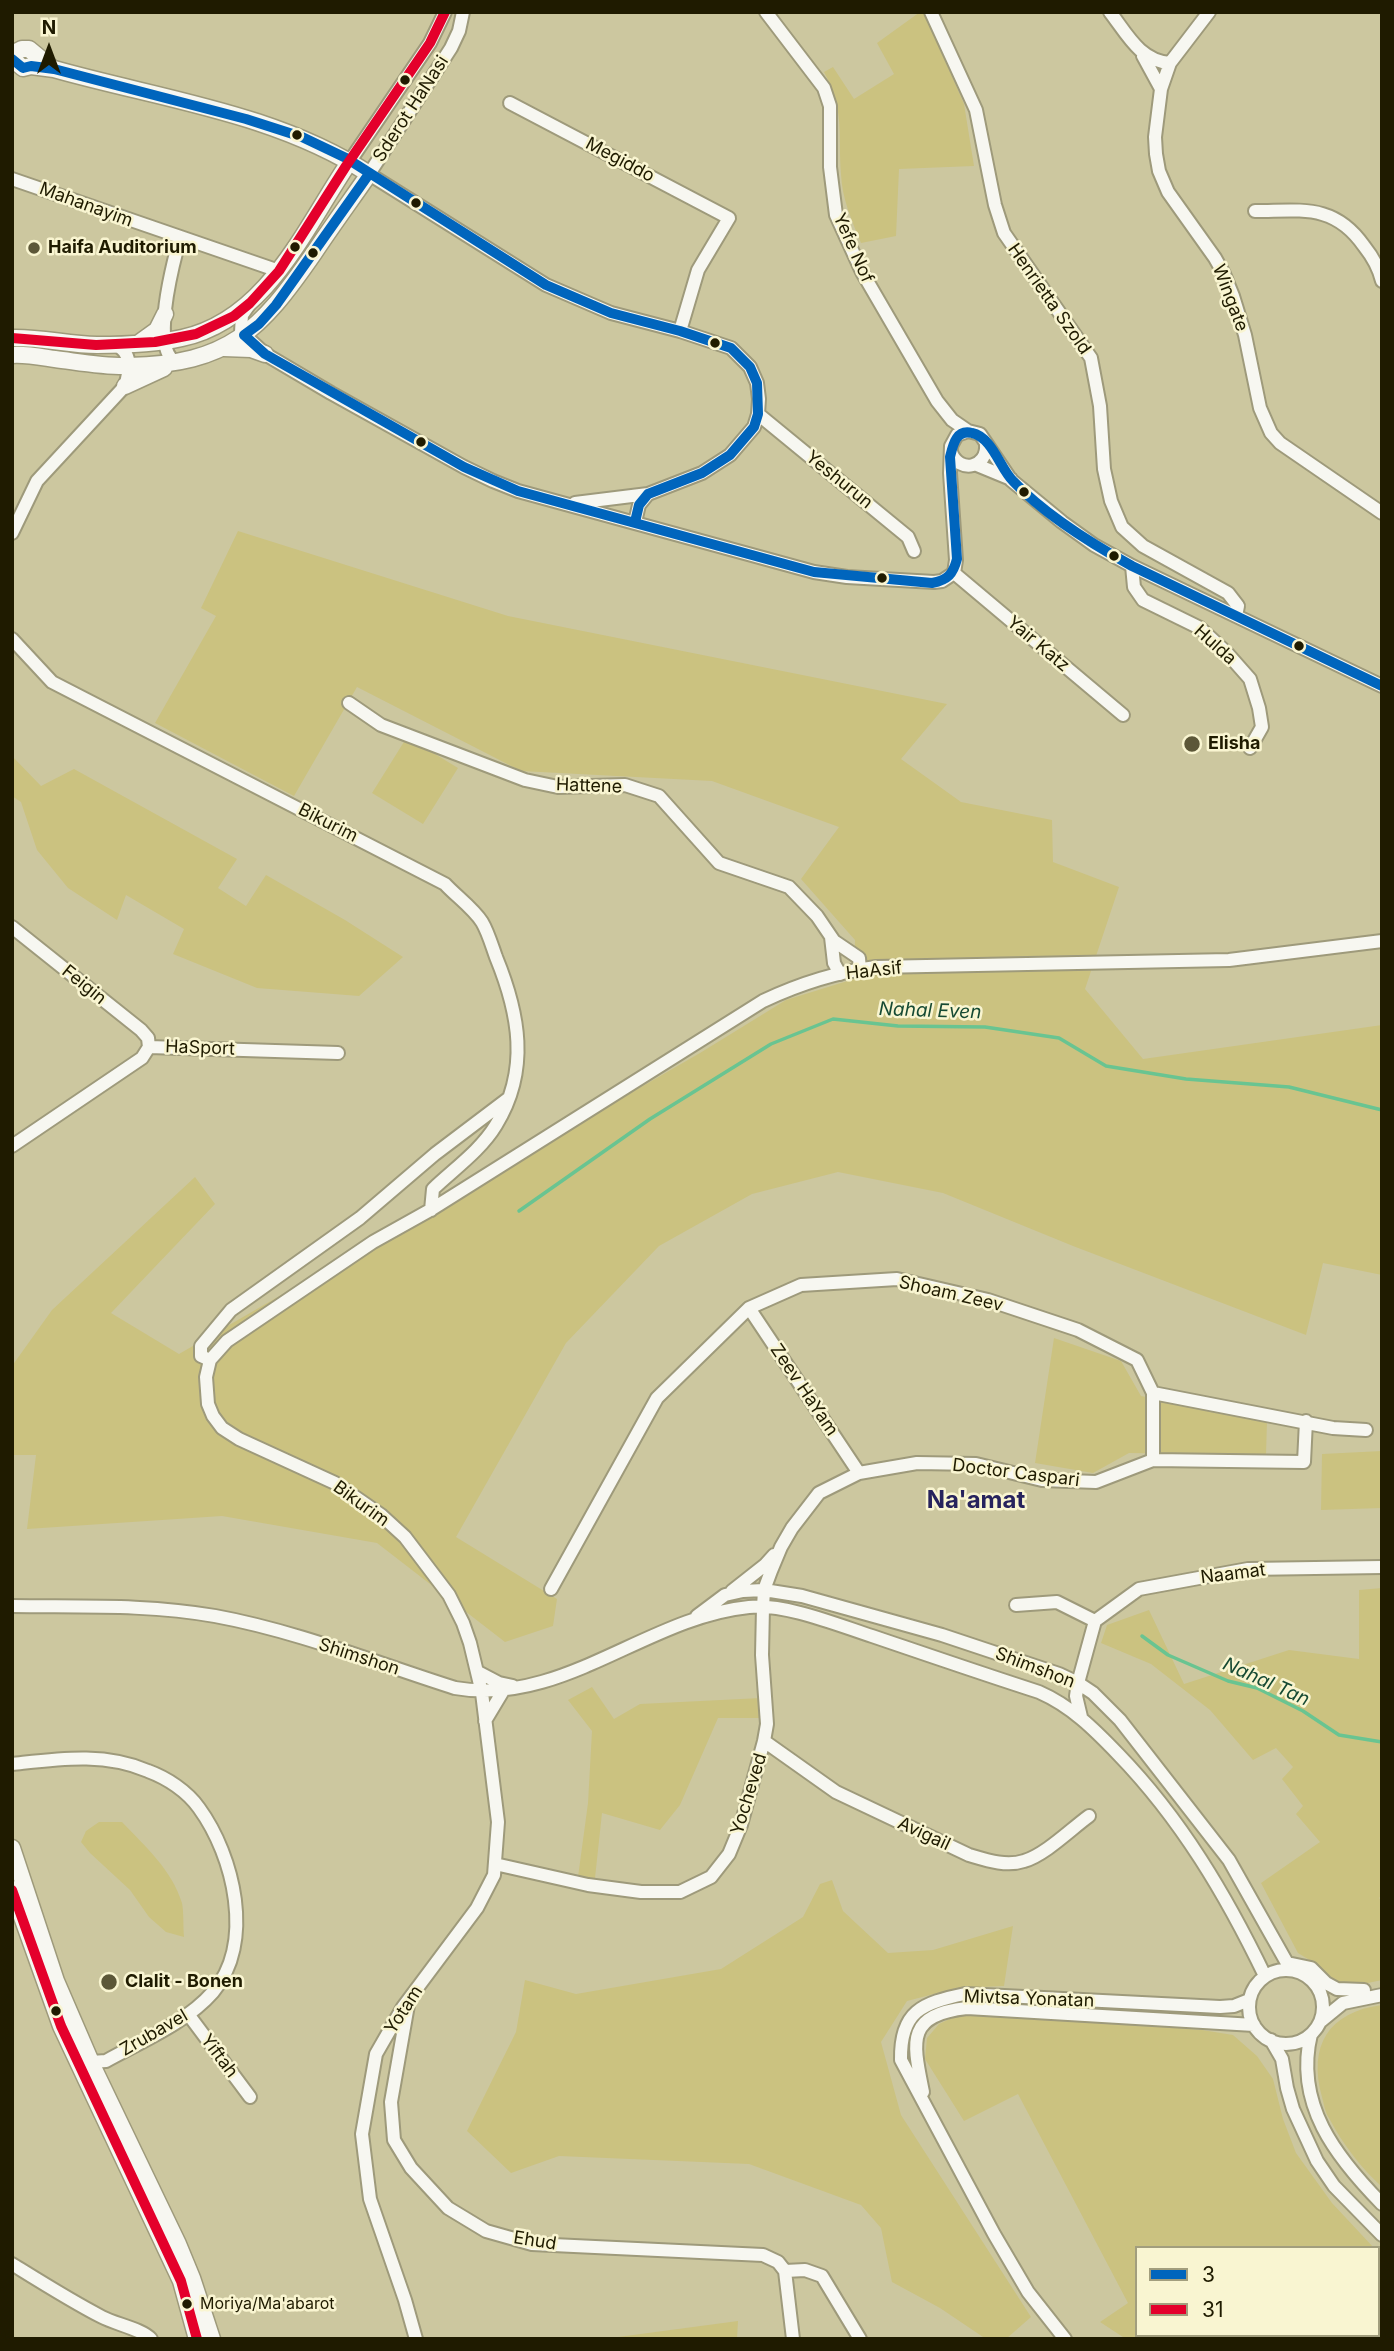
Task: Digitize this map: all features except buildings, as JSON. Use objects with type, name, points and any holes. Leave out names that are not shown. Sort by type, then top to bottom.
[{"type":"main road","points":[[20,55],[54,69],[246,119],[302,137],[350,161],[369,174]]},
{"type":"main road","points":[[324,147],[336,166],[339,177]]},
{"type":"main road","name":"Sderot HaNasi","points":[[12,338],[138,344],[183,338],[212,328],[250,303],[279,271],[350,161]]},
{"type":"main road","name":"Sderot HaNasi","points":[[12,355],[129,366],[175,362],[221,349],[259,324],[276,305],[369,174]]},
{"type":"main road","points":[[138,344],[153,335],[165,314]]},
{"type":"main road","points":[[221,349],[251,349],[265,354]]},
{"type":"main road","points":[[125,386],[175,362]]},
{"type":"main road","points":[[12,1848],[56,1981],[99,2062],[99,2079],[178,2244],[212,2339]]},
{"type":"main road","points":[[12,1889],[47,1991],[181,2281],[197,2339]]},
{"type":"street","name":"Sderot HaNasi","points":[[350,161],[430,43],[445,12]]},
{"type":"street","name":"Sderot HaNasi","points":[[369,174],[451,48],[459,31],[463,12]]},
{"type":"street","name":"Yefe Nof","points":[[766,12],[824,88],[830,106],[830,167],[836,215],[862,272],[937,401],[952,420],[968,431]]},
{"type":"street","name":"Henrietta Szold","points":[[931,12],[976,110],[995,205],[1004,233],[1091,358],[1100,406],[1104,469],[1111,501],[1122,527],[1143,546],[1228,593],[1238,606],[1236,616]]},
{"type":"street","points":[[1110,12],[1141,52],[1161,89]]},
{"type":"street","name":"Wingate","points":[[1209,12],[1170,63],[1161,89],[1155,137],[1159,171],[1168,192],[1215,258],[1228,285],[1245,335],[1265,421],[1280,443],[1382,513]]},
{"type":"street","points":[[1141,52],[1153,60],[1170,63]]},
{"type":"street","name":"Megiddo","points":[[510,103],[729,218],[698,270],[680,331]]},
{"type":"street","points":[[369,174],[546,285],[611,313],[731,348],[750,367],[757,383],[758,414],[754,427],[730,455],[702,473],[648,494],[566,504]]},
{"type":"street","name":"Mahanayim","points":[[12,179],[279,271]]},
{"type":"street","points":[[1255,211],[1312,211],[1335,217],[1361,241],[1382,281]]},
{"type":"street","points":[[155,230],[169,240],[176,254]]},
{"type":"street","points":[[175,362],[167,355],[164,341],[165,303],[179,244],[190,241]]},
{"type":"street","points":[[250,303],[241,320],[241,332],[265,354],[464,467],[518,491],[814,572],[847,577],[934,582],[942,581],[954,573],[956,548],[950,474],[951,446],[957,435],[968,431],[980,434],[1011,480],[1094,545],[1132,566],[1382,686]]},
{"type":"street","points":[[12,533],[37,481],[125,386],[129,366],[126,351],[114,344]]},
{"type":"street","name":"Yeshurun","points":[[758,414],[908,537],[914,551]]},
{"type":"street","points":[[954,499],[957,486],[972,466],[985,457],[986,444]]},
{"type":"street","points":[[951,452],[957,462],[1011,480]]},
{"type":"street","points":[[635,522],[639,505],[648,494]]},
{"type":"street","points":[[1365,502],[1382,496]]},
{"type":"street","name":"Hulda","points":[[1132,566],[1134,587],[1143,600],[1200,628],[1250,679],[1262,727],[1250,748]]},
{"type":"street","name":"Yair Katz","points":[[954,573],[1122,715]]},
{"type":"street","name":"Bikurim","points":[[12,639],[52,682],[445,884],[482,922],[509,991],[517,1032],[519,1062],[509,1098],[495,1128],[433,1189],[431,1210]]},
{"type":"street","name":"Hattene","points":[[349,703],[381,725],[525,780],[558,787],[625,785],[659,796],[719,863],[789,887],[817,916],[831,937],[860,964]]},
{"type":"street","name":"Feigin","points":[[12,927],[141,1030],[148,1038],[149,1047]]},
{"type":"street","points":[[831,937],[834,975]]},
{"type":"street","name":"HaAsif","points":[[431,1210],[763,1001],[785,990],[860,964],[876,967],[1229,960],[1382,941]]},
{"type":"street","points":[[833,958],[844,948]]},
{"type":"street","name":"HaSport","points":[[12,1146],[142,1058],[149,1047],[338,1053]]},
{"type":"street","name":"Bikurim","points":[[482,1693],[463,1623],[449,1595],[405,1537],[335,1483],[239,1439],[222,1428],[208,1404],[206,1377],[210,1360],[201,1356],[201,1346],[231,1310],[360,1218],[435,1154],[509,1098]]},
{"type":"street","points":[[210,1360],[227,1341],[268,1313],[373,1242],[431,1210]]},
{"type":"street","name":"Shoam Zeev","points":[[551,1589],[657,1398],[749,1308],[801,1285],[897,1279],[988,1300],[1077,1330],[1137,1360],[1153,1394],[1153,1460]]},
{"type":"street","name":"Zeev HaYam","points":[[749,1308],[859,1473]]},
{"type":"street","points":[[1153,1394],[1333,1428],[1366,1430]]},
{"type":"street","name":"Doctor Caspari","points":[[763,1607],[764,1590],[781,1547],[819,1493],[859,1473],[917,1463],[976,1464],[1042,1480],[1097,1482],[1153,1460],[1304,1462],[1306,1421]]},
{"type":"street","points":[[725,1595],[765,1565],[781,1547]]},
{"type":"street","name":"Naamat","points":[[1095,1621],[1139,1589],[1248,1569],[1382,1567]]},
{"type":"street","points":[[771,1571],[781,1585],[802,1596]]},
{"type":"street","name":"Shimshon","points":[[693,1619],[725,1595],[753,1589],[802,1596],[942,1635],[1059,1674],[1078,1683],[1093,1693],[1120,1720],[1229,1860],[1288,1966]]},
{"type":"street","points":[[1016,1605],[1057,1602],[1095,1621],[1076,1696],[1081,1717]]},
{"type":"street","name":"Shimshon","points":[[12,1606],[124,1607],[216,1616],[284,1633],[455,1689],[482,1693],[531,1686],[597,1661],[693,1619],[750,1606],[808,1615],[1039,1692],[1055,1699],[1081,1717],[1139,1776],[1198,1853],[1238,1919],[1265,1976]]},
{"type":"street","name":"Yocheved","points":[[495,1864],[588,1885],[641,1892],[680,1892],[711,1877],[729,1854],[741,1825],[764,1741],[767,1724],[762,1656],[763,1607]]},
{"type":"street","points":[[455,1689],[472,1684],[478,1672],[509,1686],[531,1686]]},
{"type":"street","points":[[455,1689],[477,1705],[485,1721]]},
{"type":"street","points":[[485,1721],[503,1691]]},
{"type":"street","name":"Yotam","points":[[416,2339],[370,2199],[362,2134],[376,2054],[409,1998],[477,1908],[494,1875],[498,1822],[482,1693]]},
{"type":"street","name":"Avigail","points":[[764,1741],[836,1791],[969,1855],[1002,1863],[1024,1861],[1044,1851],[1089,1816]]},
{"type":"street","name":"Zrubavel","points":[[12,1764],[108,1758],[149,1771],[178,1786],[199,1807],[218,1842],[230,1874],[236,1907],[236,1936],[230,1961],[215,1990],[188,2014],[99,2062]]},
{"type":"street","points":[[1288,1966],[1310,1978],[1321,1992],[1323,2011],[1307,2053],[1308,2088],[1318,2118],[1333,2149],[1355,2177],[1382,2204]]},
{"type":"street","points":[[1364,1990],[1337,1989],[1326,1983],[1311,1968],[1288,1966],[1258,1982],[1249,2000],[1249,2009],[1254,2025],[1271,2040],[1282,2059],[1293,2109],[1317,2161],[1334,2186],[1382,2235]]},
{"type":"street","points":[[1321,1992],[1346,1993],[1382,1986]]},
{"type":"street","name":"Mivtsa Yonatan","points":[[1065,2339],[1028,2292],[901,2060],[900,2039],[907,2022],[920,2008],[939,1999],[965,1994],[1220,2007],[1234,2006],[1249,2000]]},
{"type":"street","points":[[1271,2040],[1292,2043],[1315,2029],[1343,2003],[1382,1995]]},
{"type":"street","name":"Ehud","points":[[409,1998],[391,2102],[394,2140],[411,2168],[448,2208],[486,2231],[532,2244],[763,2255],[778,2262],[785,2271]]},
{"type":"street","name":"Mivtsa Yonatan","points":[[926,2106],[915,2039],[922,2026],[932,2017],[950,2010],[967,2008],[1254,2025]]},
{"type":"street","name":"Yiftah","points":[[188,2014],[250,2097]]},
{"type":"street","points":[[73,2050],[84,2061],[99,2062]]},
{"type":"street","points":[[12,2264],[102,2317],[126,2328],[139,2330],[150,2339]]},
{"type":"street","points":[[793,2339],[785,2271],[805,2270],[822,2276],[859,2339]]},
{"type":"shaded area","points":[[920,12],[924,12],[964,104],[974,166],[899,169],[896,236],[861,243],[843,192],[838,111],[824,72],[833,67],[854,99],[894,74],[877,43]]},
{"type":"shaded area","points":[[238,531],[508,616],[947,704],[901,759],[961,802],[1052,820],[1053,862],[1119,887],[1085,989],[1143,1059],[1382,1025],[1382,1275],[1323,1263],[1306,1335],[943,1193],[838,1172],[752,1194],[659,1246],[566,1343],[456,1537],[557,1599],[553,1626],[505,1642],[377,1543],[222,1516],[27,1529],[36,1455],[12,1455],[12,1366],[52,1310],[195,1177],[215,1204],[111,1313],[179,1354],[700,1053],[786,1000],[854,979],[855,940],[801,879],[839,827],[712,781],[521,771],[357,687],[294,796],[155,723],[216,616],[201,608]]},
{"type":"shaded area","points":[[407,737],[458,768],[423,824],[372,793]]},
{"type":"shaded area","points":[[12,756],[41,786],[74,769],[237,859],[218,888],[246,906],[266,875],[403,957],[359,996],[257,988],[173,954],[184,929],[126,895],[117,920],[68,888],[37,850],[21,802],[12,796]]},
{"type":"shaded area","points":[[1054,1338],[1121,1361],[1141,1396],[1267,1421],[1266,1455],[1129,1453],[1093,1473],[1035,1463]]},
{"type":"shaded area","points":[[1382,1451],[1382,1508],[1321,1510],[1322,1454]]},
{"type":"shaded area","points":[[1382,1588],[1382,1895],[1379,1898],[1382,1901],[1382,1980],[1363,1984],[1339,1984],[1298,1953],[1261,1883],[1320,1842],[1296,1814],[1303,1806],[1282,1779],[1293,1767],[1276,1748],[1253,1760],[1210,1710],[1151,1664],[1101,1643],[1107,1625],[1149,1610],[1184,1684],[1289,1650],[1359,1659],[1359,1590]]},
{"type":"shaded area","points":[[592,1687],[614,1719],[640,1704],[761,1698],[762,1718],[718,1718],[680,1805],[660,1830],[602,1813],[595,1878],[578,1877],[588,1803],[592,1731],[568,1700]]},
{"type":"shaded area","points":[[99,1822],[122,1822],[165,1869],[182,1903],[184,1937],[166,1932],[149,1917],[130,1890],[81,1842],[86,1831]]},
{"type":"shaded area","points":[[832,1880],[843,1911],[888,1953],[933,1950],[1013,1926],[1004,1986],[957,1988],[907,2001],[881,2042],[901,2115],[1031,2317],[1006,2339],[986,2339],[940,2308],[892,2282],[881,2228],[861,2205],[749,2164],[559,2156],[511,2173],[467,2131],[516,2032],[525,1980],[576,1994],[721,1969],[803,1917],[820,1884]]},
{"type":"shaded area","points":[[1382,2005],[1382,2187],[1352,2155],[1328,2116],[1318,2079],[1318,2062],[1326,2035],[1336,2024],[1348,2015]]},
{"type":"shaded area","points":[[983,2012],[1202,2030],[1233,2035],[1257,2056],[1273,2079],[1283,2119],[1296,2153],[1332,2203],[1372,2246],[1135,2246],[1135,2337],[1380,2337],[1380,2254],[1382,2339],[1126,2339],[1100,2322],[1128,2303],[1018,2094],[964,2121],[925,2059],[927,2038],[939,2024],[960,2014]]},
{"type":"shaded area","points":[[738,2321],[737,2339],[603,2339]]},
{"type":"waterway","name":"Nahal Even","points":[[519,1211],[650,1119],[771,1044],[833,1019],[898,1026],[985,1027],[1059,1038],[1106,1066],[1186,1079],[1289,1087],[1382,1110]]},
{"type":"waterway","name":"Nahal Tan","points":[[1142,1636],[1168,1655],[1228,1681],[1257,1688],[1303,1711],[1339,1735],[1382,1742]]},
{"type":"transit line","name":"31","points":[[12,338],[96,345],[155,342],[196,334],[234,316],[250,303],[279,271],[346,166],[430,43],[445,12]]},
{"type":"transit line","name":"3","points":[[12,59],[23,68],[31,66],[54,69],[246,119],[302,137],[346,158],[546,285],[611,313],[731,348],[750,367],[757,383],[758,414],[754,427],[730,455],[702,473],[648,494],[639,505],[635,522]]},
{"type":"transit line","name":"3","points":[[369,174],[276,305],[259,324],[244,335],[265,354],[464,467],[518,491],[814,572],[932,583],[949,576],[957,559],[950,457],[959,436],[962,433],[972,433],[985,440],[1008,475],[1026,494],[1054,517],[1101,548],[1132,566],[1382,686]]},
{"type":"transit line","name":"31","points":[[12,1890],[61,2026],[181,2281],[197,2339]]},
{"type":"place","name":"Haifa Auditorium","points":[[34,248]]},
{"type":"place","name":"Elisha","points":[[1192,744]]},
{"type":"place","name":"Clalit - Bonen","points":[[109,1982]]},
{"type":"place","name":"Moriya/Ma'abarot","points":[[187,2304]]},
{"type":"district","name":"Na'amat","points":[[976,1501]]}]
